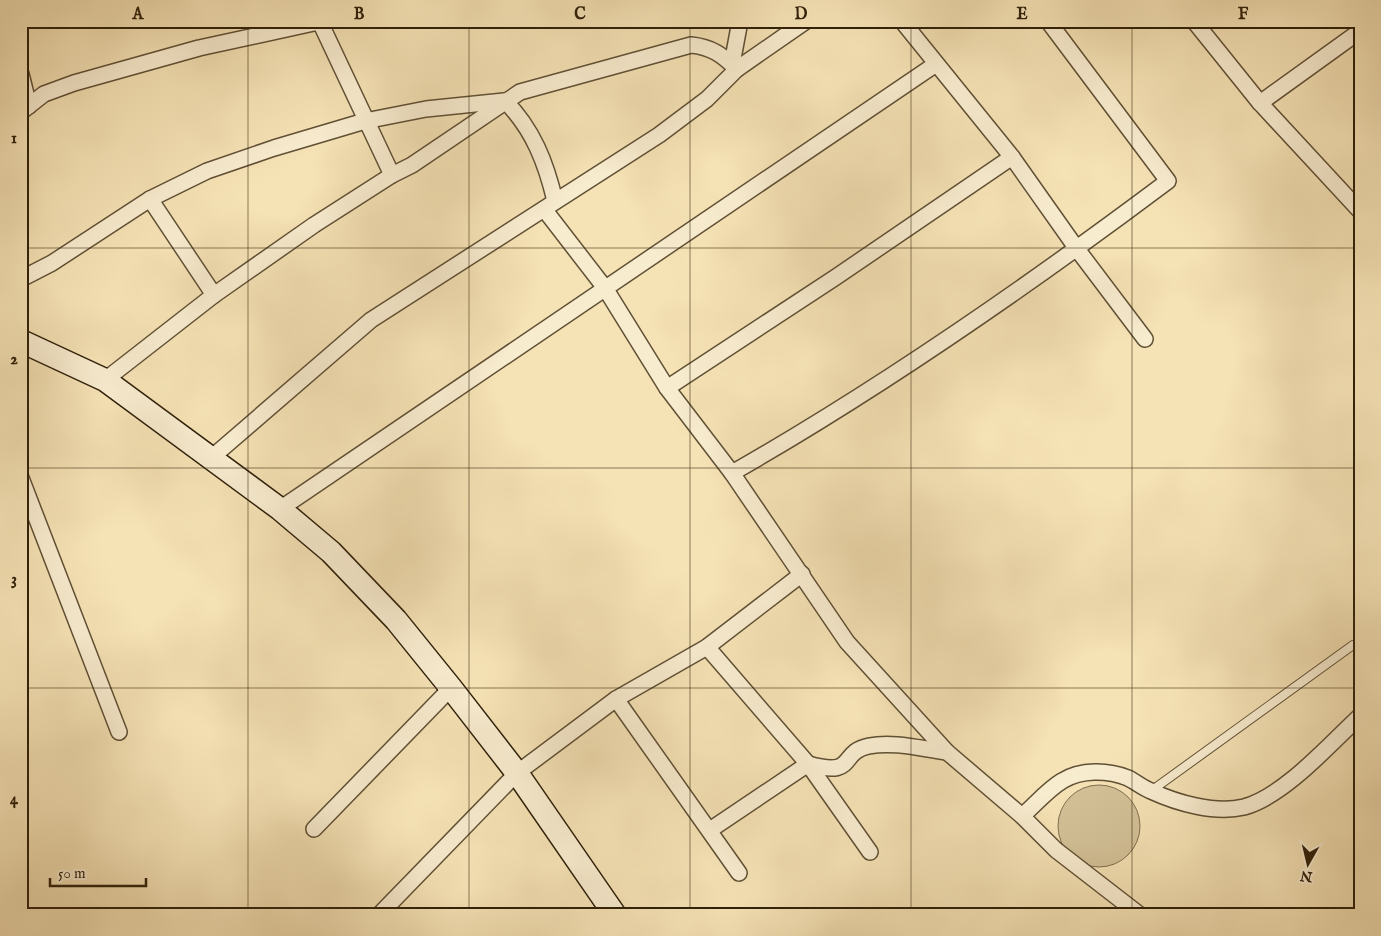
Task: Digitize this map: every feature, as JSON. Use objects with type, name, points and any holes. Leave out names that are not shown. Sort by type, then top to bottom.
[{"type":"street","points":[[734,67],[740,21]]},
{"type":"street","points":[[210,459],[371,320],[659,135],[707,100],[734,67],[806,21]]},
{"type":"street","points":[[902,21],[1012,157],[1145,339]]},
{"type":"street","points":[[732,473],[821,422],[1078,249],[1168,181],[1048,21]]},
{"type":"street","points":[[1194,21],[1260,103],[1360,211]]},
{"type":"street","points":[[25,109],[44,94],[74,83],[199,48],[321,22],[365,121],[392,175]]},
{"type":"street","points":[[1260,103],[1360,31]]},
{"type":"street","points":[[105,380],[214,294],[520,92],[691,45],[706,46],[718,51],[734,67]]},
{"type":"street","points":[[280,508],[936,64]]},
{"type":"street","points":[[21,74],[25,109]]},
{"type":"street","points":[[21,279],[52,263],[150,199],[207,171],[274,148],[365,121],[426,109],[505,101]]},
{"type":"street","points":[[505,101],[521,117],[534,138],[548,168],[550,205],[605,288],[667,388],[732,473],[802,574],[822,608],[847,642],[946,752],[1022,816],[1056,850],[1140,915]]},
{"type":"street","points":[[667,388],[836,277],[1012,157]]},
{"type":"street","points":[[150,199],[214,294]]},
{"type":"street","points":[[21,341],[105,380],[210,459],[280,508],[332,552],[396,620],[451,688],[517,773],[615,915]]},
{"type":"street","points":[[21,478],[119,732]]},
{"type":"street","points":[[379,915],[517,773],[616,699],[708,647],[802,574]]},
{"type":"street","points":[[708,647],[808,764],[870,852]]},
{"type":"street","points":[[314,829],[451,688]]},
{"type":"street","points":[[616,699],[739,873]]},
{"type":"street","points":[[1022,816],[1063,781],[1099,771],[1128,778],[1151,791],[1173,800],[1212,808],[1244,807],[1276,791],[1299,773],[1360,716]]},
{"type":"street","points":[[710,830],[808,764],[836,769],[843,766],[856,751],[870,745],[899,745],[946,752]]},
{"type":"lane","points":[[1151,791],[1354,644]]},
{"type":"shaded area","points":[[1099,785],[1115,788],[1128,797],[1137,810],[1140,826],[1137,842],[1128,855],[1115,864],[1099,867],[1083,864],[1070,855],[1061,842],[1058,826],[1061,810],[1070,797],[1083,788]]}]
